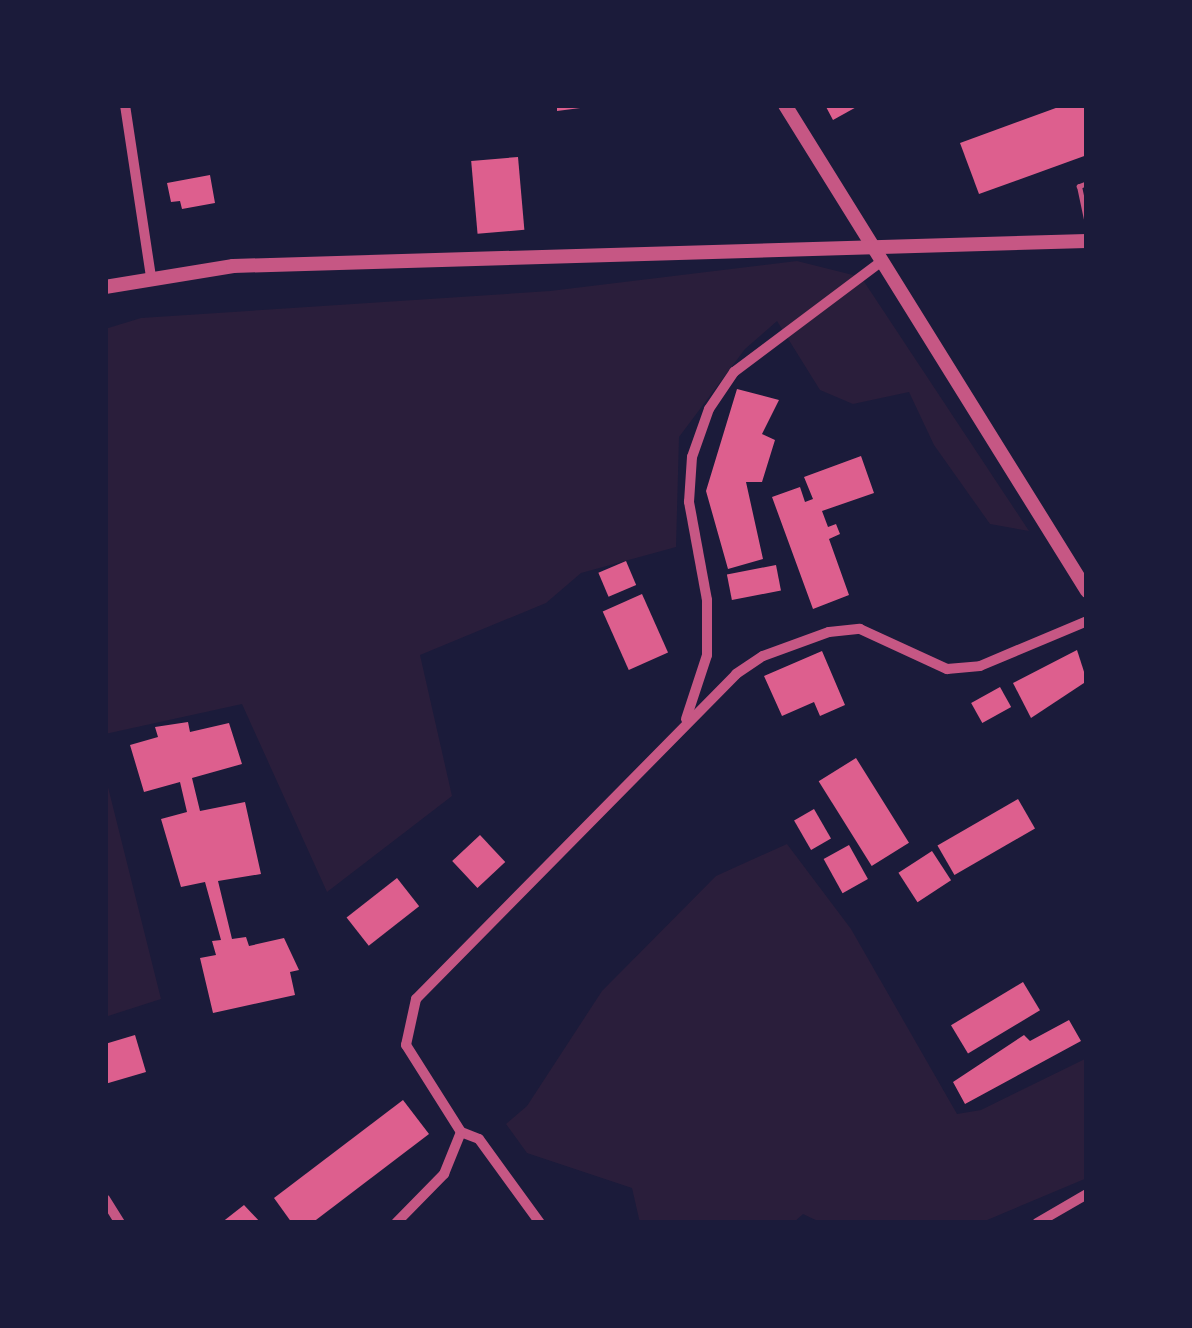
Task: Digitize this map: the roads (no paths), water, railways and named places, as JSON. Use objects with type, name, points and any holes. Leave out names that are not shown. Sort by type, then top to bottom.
[{"type":"street","points":[[125,105],[151,276]]},
{"type":"street","points":[[785,105],[1087,591]]},
{"type":"street","points":[[105,287],[151,276],[328,262],[879,256],[1087,241]]},
{"type":"street","points":[[684,725],[707,655],[708,600],[689,502],[692,457],[709,409],[734,372],[879,256]]},
{"type":"street","points":[[540,1223],[479,1139],[461,1132],[406,1046],[416,1000],[684,725],[763,656],[829,632],[860,629],[947,669],[980,666],[1087,621]]},
{"type":"street","points":[[396,1223],[444,1174],[461,1132]]},
{"type":"street","points":[[1037,1223],[1087,1194]]},
{"type":"street","points":[[105,1200],[120,1223]]},
{"type":"lane","points":[[1087,183],[1080,186],[1087,226]]}]
